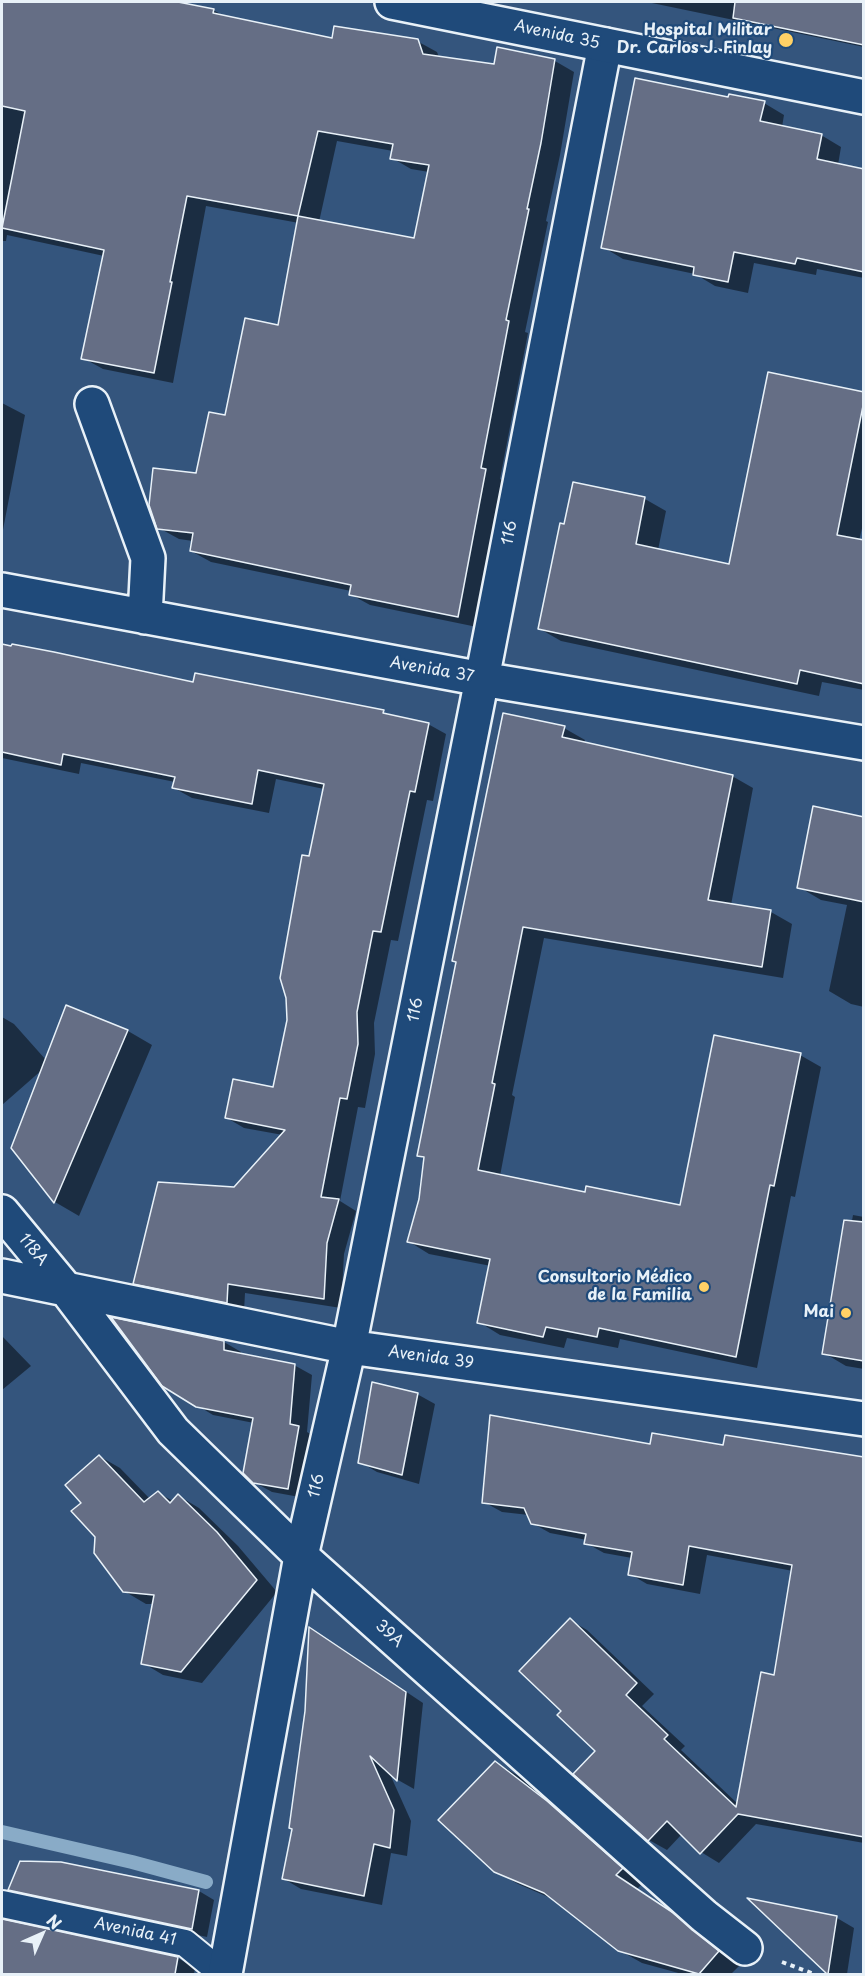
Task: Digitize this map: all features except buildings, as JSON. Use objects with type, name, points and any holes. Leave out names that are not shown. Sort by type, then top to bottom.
[{"type":"street","name":"Avenida 35","points":[[392,2],[864,97]]},
{"type":"street","name":"116","points":[[224,1974],[301,1556],[349,1347],[482,679],[604,45]]},
{"type":"street","points":[[92,404],[148,558],[145,617]]},
{"type":"street","name":"Avenida 37","points":[[2,590],[482,679],[864,743]]},
{"type":"street","name":"118A","points":[[2,1212],[65,1288]]},
{"type":"street","name":"Avenida 39","points":[[2,1276],[349,1347],[864,1419]]},
{"type":"street","name":"39A","points":[[65,1288],[173,1431],[301,1556],[704,1916],[745,1948]]},
{"type":"lane","name":"Avenida 41","points":[[2,1904],[185,1943],[224,1974]]},
{"type":"waterway","points":[[2,1832],[132,1862],[206,1882]]},
{"type":"place","name":"Hospital Militar Dr. Carlos J. Finlay","points":[[786,40]]},
{"type":"place","name":"Consultorio Médico de la Familia","points":[[704,1287]]},
{"type":"place","name":"Mai","points":[[846,1313]]}]
